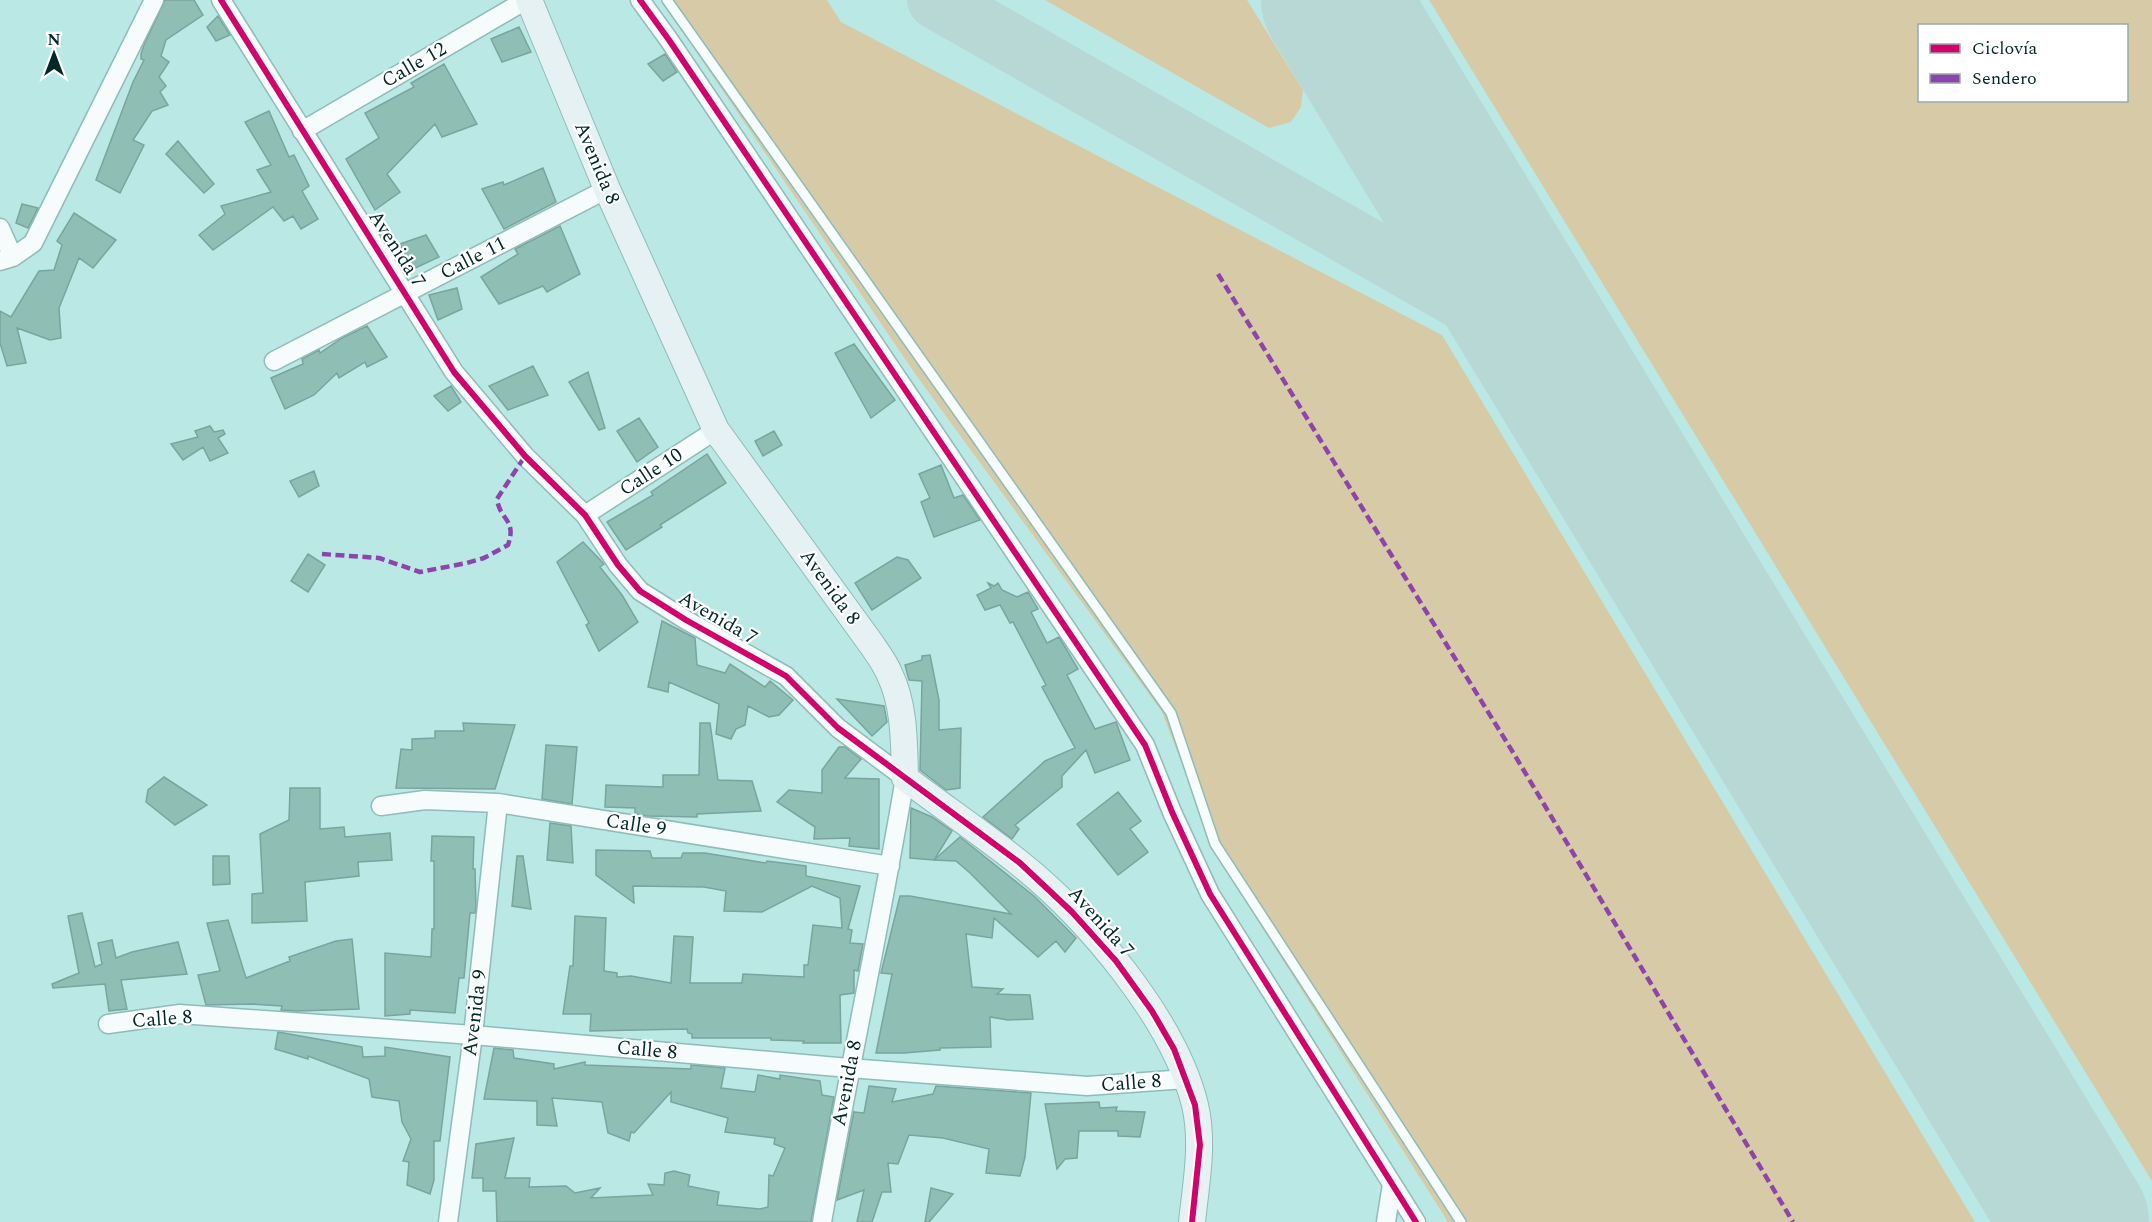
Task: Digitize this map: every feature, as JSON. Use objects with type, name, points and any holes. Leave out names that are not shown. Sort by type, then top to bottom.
[{"type":"street","points":[[0,228],[7,259],[33,243],[154,0]]},
{"type":"street","name":"Avenida 7","points":[[221,0],[454,372],[525,456],[585,515],[618,565],[640,591],[686,620],[786,676],[838,728],[1020,863],[1072,912],[1116,961],[1152,1011],[1174,1049],[1195,1105],[1200,1145],[1192,1222]]},
{"type":"street","name":"Calle 12","points":[[302,131],[527,0]]},
{"type":"street","name":"Avenida 8","points":[[527,0],[608,189],[716,430],[872,645],[890,674],[901,710],[905,778],[822,1222]]},
{"type":"street","points":[[640,0],[1145,745],[1172,812],[1210,894],[1416,1222]]},
{"type":"street","name":"Calle 11","points":[[274,361],[608,189]]},
{"type":"street","name":"Calle 10","points":[[585,515],[716,430]]},
{"type":"street","name":"Calle 9","points":[[381,806],[425,800],[498,803],[890,866]]},
{"type":"street","name":"Avenida 9","points":[[448,1222],[473,1035],[498,803]]},
{"type":"street","name":"Calle 8","points":[[108,1024],[180,1014],[473,1035],[1087,1086],[1186,1079]]},
{"type":"street","points":[[1386,1222],[1392,1184]]},
{"type":"lane","points":[[667,0],[1171,713],[1215,844],[1461,1222]]},
{"type":"shaded area","points":[[661,0],[827,0],[841,22],[1442,335],[1975,1222],[1448,1222],[1217,856],[1162,712],[916,375]]},
{"type":"shaded area","points":[[1045,0],[1247,0],[1303,90],[1301,107],[1291,122],[1269,128]]},
{"type":"shaded area","points":[[1429,0],[2152,0],[2152,1181]]},
{"type":"building","points":[[165,0],[194,0],[203,15],[166,40],[161,56],[169,62],[159,77],[166,86],[160,92],[168,105],[152,111],[133,140],[144,145],[120,193],[96,180],[133,82],[144,60],[141,59],[141,54],[144,45]]},
{"type":"building","points":[[218,16],[230,35],[216,41],[207,27]]},
{"type":"building","points":[[519,27],[531,52],[502,62],[491,39]]},
{"type":"building","points":[[665,54],[677,72],[663,81],[648,64]]},
{"type":"building","points":[[444,64],[477,124],[442,137],[435,124],[387,174],[400,192],[375,210],[346,159],[379,138],[365,113],[414,87],[411,83]]},
{"type":"building","points":[[269,111],[289,157],[294,155],[309,186],[302,191],[318,219],[301,229],[293,216],[284,221],[273,207],[213,250],[199,235],[225,214],[221,206],[271,192],[257,170],[271,165],[245,122]]},
{"type":"building","points":[[178,141],[214,184],[204,193],[166,154]]},
{"type":"building","points":[[543,168],[556,202],[504,229],[482,189],[503,182],[504,185]]},
{"type":"building","points":[[22,204],[38,208],[28,228],[16,223]]},
{"type":"building","points":[[74,213],[116,240],[93,268],[79,258],[59,308],[61,338],[50,340],[17,328],[26,363],[7,366],[0,343],[0,311],[11,317],[39,271],[54,270],[62,245],[57,241]]},
{"type":"building","points":[[560,226],[580,274],[547,292],[543,286],[499,304],[481,277],[518,254],[515,249]]},
{"type":"building","points":[[426,235],[439,257],[411,270],[400,244]]},
{"type":"building","points":[[457,288],[462,309],[438,320],[429,295]]},
{"type":"building","points":[[367,326],[387,357],[367,367],[365,362],[339,378],[337,373],[314,395],[285,409],[271,378],[303,364],[302,359],[319,350],[320,353],[342,338]]},
{"type":"building","points":[[854,344],[895,400],[871,418],[835,353]]},
{"type":"building","points":[[533,366],[548,395],[508,410],[489,386]]},
{"type":"building","points":[[588,372],[605,428],[599,430],[569,382]]},
{"type":"building","points":[[451,386],[461,402],[448,411],[434,396]]},
{"type":"building","points":[[639,418],[658,447],[637,462],[617,431]]},
{"type":"building","points":[[210,426],[214,432],[223,430],[225,434],[218,438],[228,453],[210,461],[203,447],[183,460],[171,444],[198,437],[195,431]]},
{"type":"building","points":[[774,431],[782,445],[763,456],[755,441]]},
{"type":"building","points":[[707,454],[726,483],[660,525],[662,527],[626,550],[607,522],[653,495],[651,492]]},
{"type":"building","points":[[941,465],[954,498],[963,495],[980,520],[934,537],[921,502],[930,498],[919,474]]},
{"type":"building","points":[[314,471],[319,486],[299,497],[290,481]]},
{"type":"building","points":[[583,542],[604,564],[600,567],[622,595],[638,622],[599,651],[586,625],[589,623],[557,562]]},
{"type":"building","points":[[308,554],[325,565],[308,592],[291,581]]},
{"type":"building","points":[[897,557],[908,560],[921,578],[872,610],[855,583]]},
{"type":"building","points":[[988,583],[994,586],[998,583],[1002,590],[1017,597],[1028,592],[1038,609],[1031,612],[1047,643],[1059,637],[1078,669],[1067,675],[1095,729],[1116,722],[1130,760],[1095,773],[1086,750],[1062,776],[1062,787],[1015,825],[1019,829],[1012,839],[983,817],[1045,761],[1075,748],[1042,687],[1046,685],[1013,622],[1010,623],[1000,605],[985,610],[977,595],[991,588]]},
{"type":"building","points":[[662,621],[695,638],[697,665],[725,673],[730,664],[765,687],[770,681],[793,700],[779,715],[769,717],[748,706],[745,725],[736,729],[731,739],[716,734],[719,704],[669,682],[668,692],[648,687]]},
{"type":"building","points":[[930,655],[939,700],[939,730],[961,728],[960,788],[946,790],[920,770],[922,681],[909,680],[905,665],[922,660],[922,656]]},
{"type":"building","points":[[837,699],[884,706],[887,722],[872,736]]},
{"type":"building","points":[[463,723],[515,725],[495,789],[396,788],[401,749],[412,750],[412,739],[435,738],[435,731],[464,731]]},
{"type":"building","points":[[700,723],[710,723],[718,780],[752,781],[761,811],[697,814],[697,817],[647,816],[635,814],[635,808],[605,807],[606,785],[663,787],[663,775],[699,775]]},
{"type":"building","points":[[546,745],[577,747],[572,804],[542,799]]},
{"type":"building","points":[[839,747],[845,747],[861,759],[845,778],[879,779],[879,849],[849,846],[850,838],[814,839],[815,827],[777,802],[789,790],[822,793],[822,770]]},
{"type":"building","points":[[164,777],[207,805],[175,825],[146,802],[148,790]]},
{"type":"building","points":[[290,788],[320,788],[320,829],[344,827],[345,837],[390,833],[392,860],[358,862],[359,876],[305,882],[307,921],[252,923],[252,894],[263,893],[260,834],[289,820]]},
{"type":"building","points":[[1118,792],[1141,821],[1130,829],[1148,852],[1118,875],[1077,824]]},
{"type":"building","points":[[911,808],[932,817],[952,831],[934,860],[910,858]]},
{"type":"building","points":[[550,823],[571,826],[573,863],[547,860]]},
{"type":"building","points":[[432,836],[474,837],[473,869],[475,869],[476,907],[475,913],[470,913],[464,978],[459,978],[455,1013],[410,1010],[410,1014],[385,1016],[385,953],[431,957],[432,929],[434,929]]},
{"type":"building","points":[[960,837],[1034,896],[1076,938],[1065,952],[1056,941],[1038,957],[994,918],[992,938],[966,934],[972,987],[1003,989],[997,994],[1030,995],[1033,1019],[1008,1020],[990,1017],[991,1047],[876,1053],[892,974],[881,973],[900,896],[1011,914],[956,861],[934,860]]},
{"type":"building","points":[[596,850],[650,851],[652,858],[681,858],[683,853],[705,853],[766,863],[767,861],[806,866],[806,876],[860,886],[848,929],[852,930],[850,943],[863,944],[858,971],[854,970],[854,993],[840,995],[841,1043],[803,1043],[804,1041],[771,1040],[771,1038],[692,1038],[692,1034],[688,1033],[687,1029],[590,1031],[591,1014],[563,1014],[570,966],[573,966],[575,916],[606,918],[604,971],[617,973],[617,977],[631,976],[671,983],[674,936],[693,937],[690,983],[742,983],[743,974],[804,977],[804,965],[808,965],[813,925],[842,928],[840,898],[812,886],[762,912],[724,911],[726,891],[704,887],[633,886],[634,903],[596,875]]},
{"type":"building","points":[[213,856],[229,856],[230,884],[213,885]]},
{"type":"building","points":[[517,856],[523,856],[531,909],[512,906]]},
{"type":"building","points":[[82,913],[95,967],[102,964],[98,943],[112,940],[116,958],[132,952],[178,942],[187,974],[121,980],[127,1009],[109,1011],[105,984],[53,988],[52,984],[79,973],[68,916]]},
{"type":"building","points":[[228,920],[246,978],[290,961],[289,957],[336,941],[352,939],[359,1009],[297,1011],[281,1010],[282,1006],[252,1004],[206,1005],[198,975],[220,971],[207,923]]},
{"type":"building","points":[[278,1032],[362,1047],[363,1057],[385,1056],[385,1047],[450,1057],[440,1141],[434,1141],[434,1180],[430,1194],[407,1185],[409,1162],[403,1161],[411,1139],[402,1122],[399,1101],[372,1097],[369,1079],[308,1056],[308,1059],[275,1049]]},
{"type":"building","points":[[494,1048],[513,1050],[514,1058],[554,1064],[554,1069],[585,1062],[585,1065],[691,1069],[691,1065],[725,1068],[721,1088],[755,1092],[758,1075],[780,1079],[780,1075],[820,1081],[822,1095],[834,1097],[811,1222],[497,1222],[496,1191],[483,1191],[483,1178],[472,1178],[476,1144],[514,1138],[505,1178],[530,1178],[529,1187],[566,1186],[575,1193],[600,1188],[591,1198],[653,1195],[648,1184],[664,1185],[665,1173],[674,1171],[690,1175],[688,1186],[719,1192],[717,1205],[760,1209],[768,1207],[769,1175],[773,1176],[785,1148],[774,1144],[775,1138],[725,1132],[728,1118],[671,1102],[671,1092],[634,1133],[631,1132],[629,1141],[608,1133],[602,1102],[552,1098],[557,1126],[537,1125],[537,1101],[484,1099]]},
{"type":"building","points":[[869,1086],[896,1089],[892,1102],[933,1094],[936,1086],[1031,1093],[1025,1157],[1020,1176],[986,1173],[989,1149],[943,1138],[909,1135],[898,1164],[888,1163],[891,1192],[882,1192],[872,1222],[857,1222],[864,1190],[837,1200],[854,1111],[864,1113]]},
{"type":"building","points":[[1099,1102],[1100,1108],[1117,1107],[1116,1111],[1145,1112],[1140,1137],[1118,1136],[1118,1131],[1079,1131],[1077,1158],[1065,1159],[1057,1169],[1045,1104]]},
{"type":"building","points":[[931,1188],[953,1194],[929,1222],[925,1222]]},
{"type":"taxiway","points":[[936,0],[1546,349]]},
{"type":"runway","points":[[1334,0],[2076,1222]]},
{"type":"marked path","points":[[1218,274],[1514,754],[1793,1222]]},
{"type":"marked path","points":[[322,554],[379,558],[420,572],[484,558],[508,545],[509,525],[501,512],[497,499],[525,456]]},
{"type":"cycle path","points":[[221,0],[454,372],[525,456],[585,515],[618,565],[640,591],[686,620],[786,676],[838,728],[1020,863],[1072,912],[1116,961],[1152,1011],[1174,1049],[1195,1105],[1200,1145],[1192,1222]]},
{"type":"cycle path","points":[[640,0],[1145,745],[1172,812],[1210,894],[1416,1222]]}]
